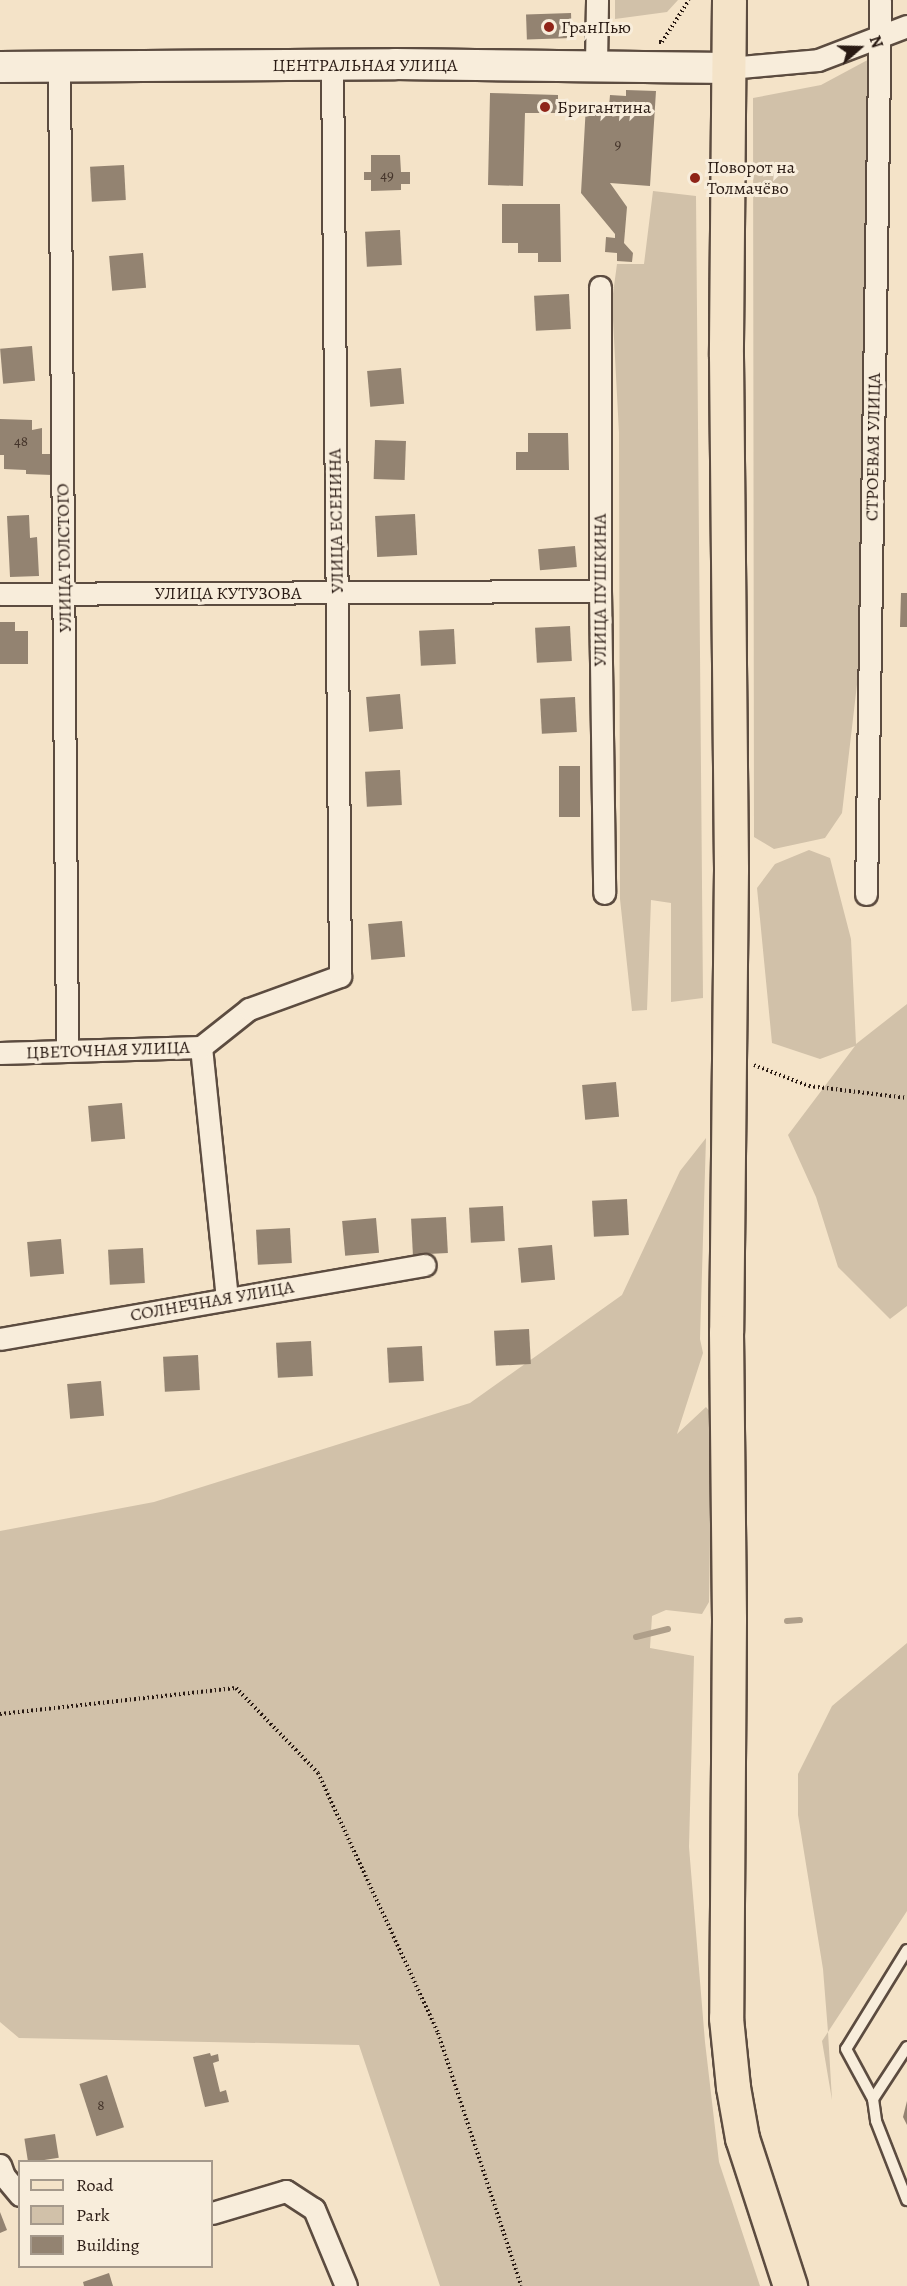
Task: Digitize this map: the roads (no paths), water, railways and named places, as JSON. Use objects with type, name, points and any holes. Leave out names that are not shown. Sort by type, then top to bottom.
[{"type":"main road","points":[[729,0],[726,368],[730,1062],[726,1332],[729,1618],[726,2018],[733,2087],[742,2138],[790,2286]]},
{"type":"street","points":[[596,65],[597,0]]},
{"type":"street","name":"СТРОЕВАЯ УЛИЦА","points":[[866,894],[880,0]]},
{"type":"street","points":[[729,68],[818,60],[907,26]]},
{"type":"street","name":"УЛИЦА ЕСЕНИНА","points":[[332,65],[340,976]]},
{"type":"street","name":"ЦЕНТРАЛЬНАЯ УЛИЦА","points":[[0,67],[596,65],[729,68]]},
{"type":"street","name":"УЛИЦА ТОЛСТОГО","points":[[59,67],[68,1050]]},
{"type":"street","name":"УЛИЦА ПУШКИНА","points":[[600,287],[600,591],[604,893]]},
{"type":"street","name":"УЛИЦА КУТУЗОВА","points":[[0,594],[600,591]]},
{"type":"street","name":"ЦВЕТОЧНАЯ УЛИЦА","points":[[0,1053],[201,1047],[249,1009],[340,976]]},
{"type":"street","points":[[201,1047],[226,1299]]},
{"type":"street","name":"СОЛНЕЧНАЯ УЛИЦА","points":[[0,1339],[425,1265]]},
{"type":"street","points":[[0,2165],[4,2176],[18,2193]]},
{"type":"street","points":[[213,2213],[286,2191],[314,2209],[346,2286]]},
{"type":"lane","points":[[907,1950],[846,2049],[873,2099],[876,2121],[907,2200]]},
{"type":"lane","points":[[873,2099],[907,2047]]},
{"type":"waterway","points":[[787,1621],[800,1620]]},
{"type":"waterway","points":[[636,1637],[668,1629]]},
{"type":"place","name":"ГранПью","points":[[549,27]]},
{"type":"place","name":"Бригантина","points":[[545,107]]},
{"type":"place","name":"Поворот на Толмачёво","points":[[695,178]]}]
